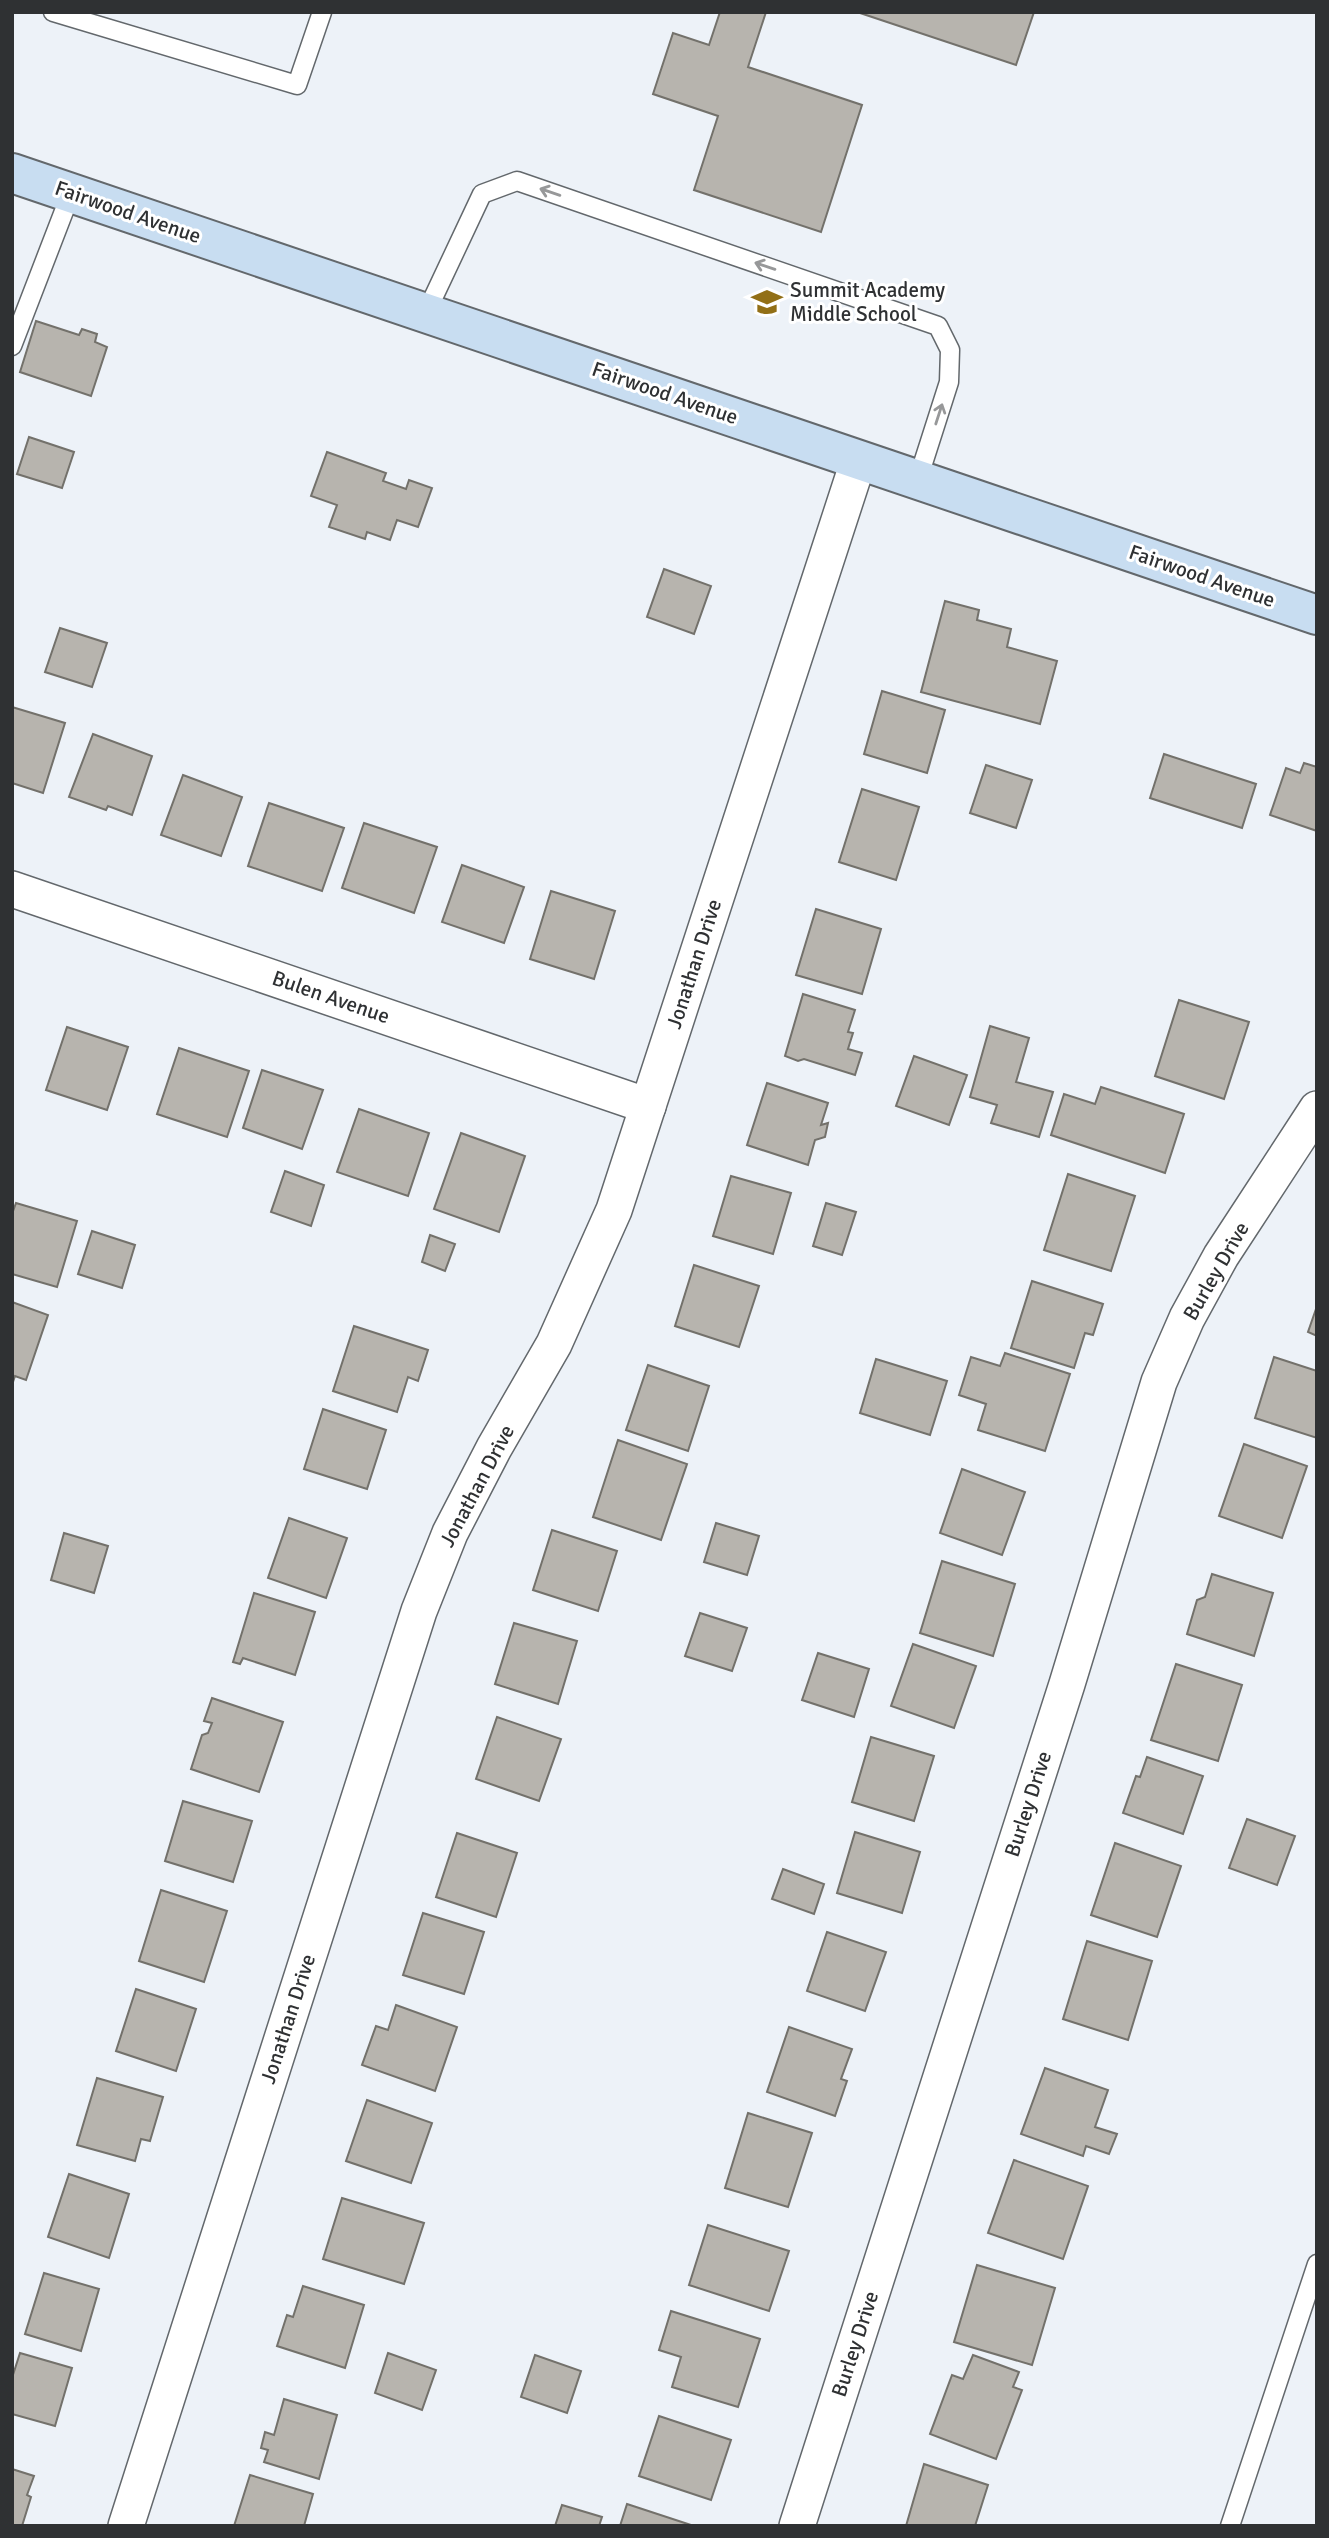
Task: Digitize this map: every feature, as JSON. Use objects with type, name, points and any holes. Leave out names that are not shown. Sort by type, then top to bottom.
[{"type":"street","name":"Fairwood Avenue","points":[[12,173],[1317,615]]},
{"type":"street","name":"Jonathan Drive","points":[[126,2526],[419,1611],[450,1533],[494,1448],[554,1344],[614,1210],[859,459]]},
{"type":"street","name":"Bulen Avenue","points":[[12,889],[649,1106]]},
{"type":"street","name":"Burley Drive","points":[[797,2526],[1066,1684],[1159,1382],[1186,1318],[1221,1256],[1317,1109]]},
{"type":"lane","points":[[53,12],[297,85],[322,12]]},
{"type":"lane","points":[[426,313],[482,194],[517,181],[530,185],[938,326],[950,350],[949,382],[918,480]]},
{"type":"lane","points":[[12,346],[71,193]]},
{"type":"lane","points":[[1230,2526],[1317,2264]]},
{"type":"building","points":[[720,12],[766,12],[748,67],[862,105],[821,232],[694,190],[718,116],[653,94],[673,33],[709,45]]},
{"type":"building","points":[[857,12],[1034,12],[1016,65]]},
{"type":"building","points":[[36,321],[79,335],[82,329],[97,334],[95,342],[107,347],[91,396],[20,372]]},
{"type":"building","points":[[29,437],[74,452],[62,488],[17,474]]},
{"type":"building","points":[[327,452],[386,473],[383,481],[406,489],[409,480],[432,488],[418,527],[397,520],[390,540],[367,532],[365,539],[329,527],[337,505],[311,496]]},
{"type":"building","points":[[664,569],[711,586],[694,634],[647,617]]},
{"type":"building","points":[[945,601],[979,610],[977,620],[1011,629],[1007,647],[1057,661],[1040,724],[921,692]]},
{"type":"building","points":[[60,628],[107,643],[92,687],[45,672]]},
{"type":"building","points":[[882,691],[945,710],[927,773],[864,754]]},
{"type":"building","points":[[12,707],[65,723],[43,793],[12,783]]},
{"type":"building","points":[[93,734],[152,756],[132,815],[108,806],[106,810],[69,797]]},
{"type":"building","points":[[1164,754],[1256,784],[1242,828],[1150,798]]},
{"type":"building","points":[[1304,763],[1317,767],[1317,831],[1270,815],[1286,768],[1300,773]]},
{"type":"building","points":[[986,765],[1032,780],[1016,828],[970,813]]},
{"type":"building","points":[[183,775],[242,797],[221,856],[161,835]]},
{"type":"building","points":[[862,789],[919,807],[896,880],[839,862]]},
{"type":"building","points":[[269,803],[344,828],[322,891],[248,866]]},
{"type":"building","points":[[364,823],[437,847],[414,913],[342,888]]},
{"type":"building","points":[[462,865],[524,887],[504,943],[442,922]]},
{"type":"building","points":[[551,891],[615,911],[594,979],[530,959]]},
{"type":"building","points":[[816,909],[881,929],[862,994],[796,975]]},
{"type":"building","points":[[803,994],[855,1010],[848,1032],[853,1033],[848,1049],[862,1053],[855,1075],[785,1056]]},
{"type":"building","points":[[1179,1000],[1249,1022],[1224,1099],[1155,1076]]},
{"type":"building","points":[[990,1026],[1029,1038],[1016,1082],[1053,1092],[1039,1137],[991,1123],[997,1105],[970,1097]]},
{"type":"building","points":[[67,1027],[128,1047],[107,1110],[46,1090]]},
{"type":"building","points":[[179,1048],[249,1071],[227,1137],[157,1114]]},
{"type":"building","points":[[914,1056],[967,1075],[949,1125],[896,1106]]},
{"type":"building","points":[[262,1070],[323,1090],[302,1149],[243,1128]]},
{"type":"building","points":[[767,1083],[828,1103],[821,1125],[828,1123],[825,1137],[815,1140],[808,1165],[747,1145]]},
{"type":"building","points":[[1101,1087],[1184,1114],[1165,1173],[1051,1135],[1064,1094],[1095,1104]]},
{"type":"building","points":[[359,1109],[429,1133],[408,1196],[337,1172]]},
{"type":"building","points":[[461,1133],[525,1156],[499,1232],[434,1209]]},
{"type":"building","points":[[285,1171],[324,1185],[311,1226],[271,1212]]},
{"type":"building","points":[[1068,1174],[1135,1196],[1111,1271],[1044,1250]]},
{"type":"building","points":[[731,1176],[791,1193],[773,1254],[713,1236]]},
{"type":"building","points":[[16,1203],[77,1221],[57,1287],[12,1274],[12,1214]]},
{"type":"building","points":[[826,1203],[856,1212],[842,1255],[813,1246]]},
{"type":"building","points":[[92,1231],[135,1245],[122,1288],[78,1274]]},
{"type":"building","points":[[430,1235],[455,1244],[445,1271],[422,1262]]},
{"type":"building","points":[[694,1265],[759,1286],[739,1347],[675,1326]]},
{"type":"building","points":[[1032,1281],[1103,1304],[1093,1335],[1085,1333],[1074,1368],[1011,1348]]},
{"type":"building","points":[[12,1302],[48,1315],[26,1380],[15,1376],[12,1385]]},
{"type":"building","points":[[1317,1306],[1317,1336],[1308,1332]]},
{"type":"building","points":[[354,1326],[428,1350],[418,1381],[408,1377],[397,1412],[333,1391]]},
{"type":"building","points":[[1005,1353],[1070,1374],[1045,1451],[978,1430],[986,1404],[959,1395],[971,1357],[1000,1366]]},
{"type":"building","points":[[1274,1357],[1317,1371],[1317,1438],[1255,1418]]},
{"type":"building","points":[[876,1359],[947,1381],[930,1435],[860,1413]]},
{"type":"building","points":[[648,1365],[709,1386],[688,1451],[626,1430]]},
{"type":"building","points":[[323,1409],[386,1430],[367,1489],[304,1469]]},
{"type":"building","points":[[618,1440],[687,1464],[661,1540],[593,1517]]},
{"type":"building","points":[[1244,1444],[1307,1466],[1282,1538],[1219,1516]]},
{"type":"building","points":[[962,1469],[1025,1492],[1002,1555],[940,1533]]},
{"type":"building","points":[[289,1518],[347,1538],[326,1598],[268,1578]]},
{"type":"building","points":[[716,1523],[759,1536],[747,1575],[704,1562]]},
{"type":"building","points":[[552,1530],[617,1551],[598,1611],[533,1590]]},
{"type":"building","points":[[64,1533],[108,1546],[94,1593],[51,1580]]},
{"type":"building","points":[[942,1561],[1015,1584],[993,1656],[920,1633]]},
{"type":"building","points":[[1212,1574],[1273,1593],[1254,1656],[1187,1634],[1197,1600],[1205,1597]]},
{"type":"building","points":[[254,1593],[315,1612],[295,1675],[243,1658],[240,1664],[233,1662]]},
{"type":"building","points":[[700,1613],[747,1628],[732,1671],[685,1656]]},
{"type":"building","points":[[514,1623],[577,1641],[558,1704],[495,1684]]},
{"type":"building","points":[[913,1644],[976,1666],[954,1728],[891,1706]]},
{"type":"building","points":[[818,1653],[869,1669],[854,1717],[802,1700]]},
{"type":"building","points":[[1176,1664],[1242,1685],[1218,1761],[1151,1740]]},
{"type":"building","points":[[212,1698],[283,1722],[259,1792],[191,1769],[202,1735],[208,1733],[212,1723],[204,1721]]},
{"type":"building","points":[[497,1717],[561,1739],[539,1801],[476,1779]]},
{"type":"building","points":[[871,1737],[934,1756],[914,1821],[852,1802]]},
{"type":"building","points":[[1147,1757],[1203,1776],[1183,1834],[1123,1813],[1136,1776],[1140,1777]]},
{"type":"building","points":[[183,1801],[252,1821],[233,1882],[165,1861]]},
{"type":"building","points":[[1247,1819],[1295,1836],[1277,1885],[1229,1868]]},
{"type":"building","points":[[855,1832],[920,1852],[902,1913],[837,1893]]},
{"type":"building","points":[[457,1833],[517,1853],[496,1917],[436,1897]]},
{"type":"building","points":[[1115,1843],[1181,1866],[1157,1937],[1091,1915]]},
{"type":"building","points":[[783,1869],[824,1884],[814,1914],[772,1899]]},
{"type":"building","points":[[161,1890],[227,1911],[204,1982],[139,1961]]},
{"type":"building","points":[[423,1913],[484,1932],[464,1994],[403,1975]]},
{"type":"building","points":[[827,1932],[886,1952],[865,2011],[807,1991]]},
{"type":"building","points":[[1087,1941],[1152,1961],[1128,2040],[1063,2019]]},
{"type":"building","points":[[136,1989],[196,2009],[176,2071],[116,2051]]},
{"type":"building","points":[[396,2005],[457,2027],[435,2091],[362,2065],[376,2026],[388,2030]]},
{"type":"building","points":[[789,2027],[852,2049],[841,2079],[847,2081],[835,2116],[767,2092]]},
{"type":"building","points":[[1045,2068],[1108,2090],[1095,2127],[1117,2134],[1109,2154],[1086,2146],[1083,2156],[1021,2134]]},
{"type":"building","points":[[97,2078],[163,2097],[150,2141],[141,2139],[135,2161],[77,2145]]},
{"type":"building","points":[[367,2100],[432,2123],[411,2183],[346,2161]]},
{"type":"building","points":[[748,2113],[812,2133],[788,2207],[725,2188]]},
{"type":"building","points":[[1014,2160],[1088,2186],[1063,2259],[988,2233]]},
{"type":"building","points":[[69,2174],[129,2194],[109,2258],[48,2237]]},
{"type":"building","points":[[342,2198],[424,2223],[404,2284],[323,2259]]},
{"type":"building","points":[[708,2225],[789,2251],[769,2311],[689,2285]]},
{"type":"building","points":[[977,2265],[1055,2288],[1032,2365],[954,2342]]},
{"type":"building","points":[[44,2273],[99,2289],[81,2351],[25,2334]]},
{"type":"building","points":[[303,2286],[364,2305],[345,2368],[277,2346],[287,2315],[293,2317]]},
{"type":"building","points":[[671,2311],[760,2339],[738,2407],[672,2387],[681,2357],[659,2350]]},
{"type":"building","points":[[20,2353],[72,2368],[55,2426],[12,2414],[12,2378]]},
{"type":"building","points":[[388,2353],[436,2370],[422,2410],[375,2393]]},
{"type":"building","points":[[535,2355],[581,2371],[567,2413],[521,2397]]},
{"type":"building","points":[[973,2355],[1019,2372],[1013,2387],[1022,2390],[996,2459],[930,2434],[952,2375],[963,2379]]},
{"type":"building","points":[[284,2399],[337,2415],[319,2479],[264,2462],[268,2450],[261,2448],[265,2432],[274,2435]]},
{"type":"building","points":[[659,2416],[731,2440],[711,2500],[639,2476]]},
{"type":"building","points":[[924,2464],[988,2485],[975,2526],[906,2526]]},
{"type":"building","points":[[12,2469],[34,2476],[27,2495],[31,2497],[22,2526],[12,2526]]},
{"type":"building","points":[[250,2475],[313,2494],[304,2526],[234,2526]]},
{"type":"building","points":[[627,2504],[694,2526],[620,2526]]},
{"type":"building","points":[[562,2505],[602,2517],[599,2526],[555,2526]]},
{"type":"place","name":"Summit Academy Middle School","points":[[767,302]]}]
